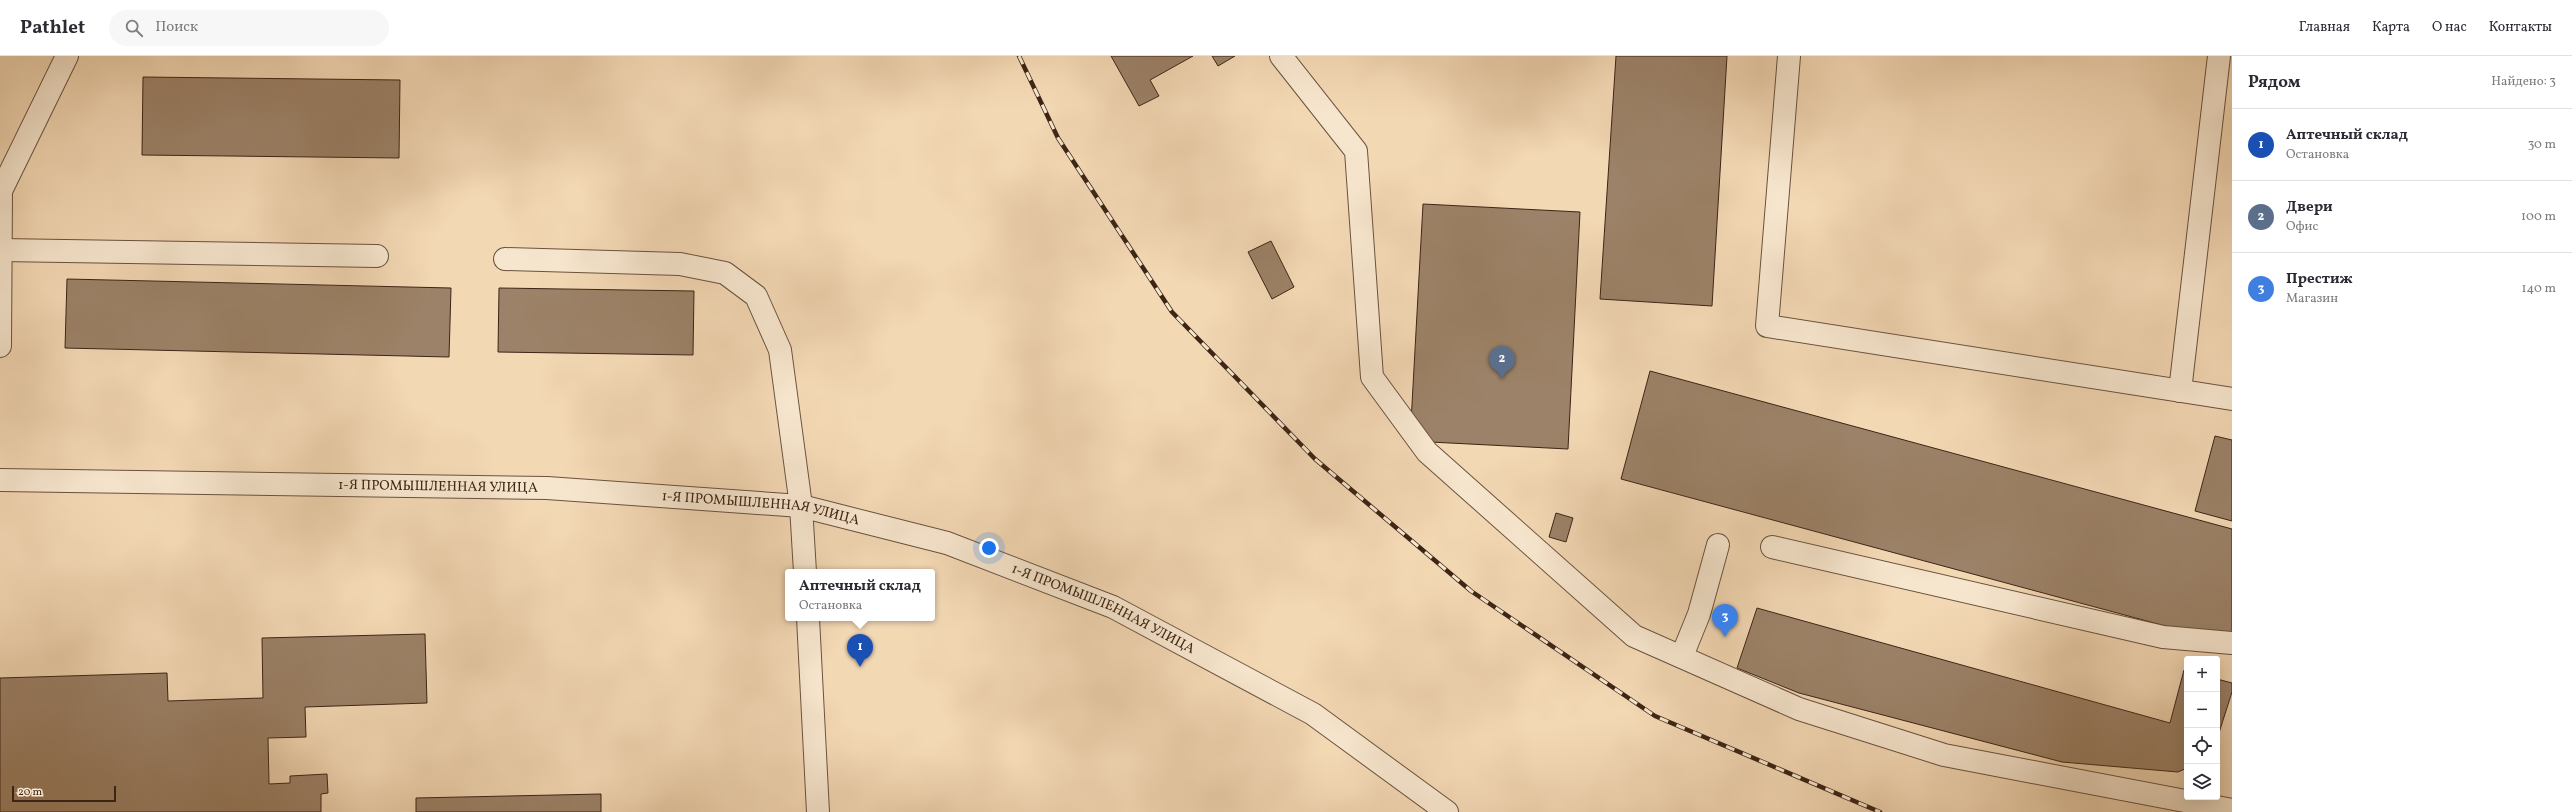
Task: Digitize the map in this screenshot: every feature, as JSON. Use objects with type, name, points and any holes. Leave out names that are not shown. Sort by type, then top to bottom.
[{"type":"street","points":[[0,346],[1,191],[67,56]]},
{"type":"street","points":[[1281,56],[1356,152],[1372,377],[1427,452],[1634,636],[1799,708],[1944,755],[2232,810]]},
{"type":"street","points":[[1789,56],[1767,326],[2232,399]]},
{"type":"street","points":[[2180,391],[2219,56]]},
{"type":"street","points":[[1,250],[377,256]]},
{"type":"street","points":[[505,259],[680,264],[725,273],[756,296],[780,350],[801,506],[805,569]]},
{"type":"street","name":"1-Я ПРОМЫШЛЕННАЯ УЛИЦА","points":[[0,480],[547,488],[801,506],[947,543],[1113,607],[1313,714],[1447,812]]},
{"type":"street","points":[[1682,656],[1699,614],[1718,545]]},
{"type":"street","points":[[1772,547],[2163,637],[2232,643]]},
{"type":"street","points":[[808,621],[818,812]]},
{"type":"building","points":[[1111,56],[1193,56],[1150,80],[1159,96],[1139,106]]},
{"type":"building","points":[[1212,56],[1235,56],[1218,66]]},
{"type":"building","points":[[1616,56],[1727,56],[1712,306],[1600,299]]},
{"type":"building","points":[[143,77],[400,80],[399,158],[142,155]]},
{"type":"building","points":[[1423,204],[1580,212],[1568,449],[1410,441]]},
{"type":"building","points":[[1271,241],[1294,287],[1272,299],[1248,252]]},
{"type":"building","points":[[67,279],[451,288],[449,357],[65,348]]},
{"type":"building","points":[[499,288],[694,291],[693,355],[498,352]]},
{"type":"building","points":[[1650,371],[2232,529],[2232,644],[1621,479]]},
{"type":"building","points":[[2215,436],[2232,440],[2232,521],[2195,511]]},
{"type":"building","points":[[1556,513],[1573,518],[1566,542],[1549,537]]},
{"type":"building","points":[[1757,608],[2170,723],[2184,670],[2184,769],[2178,772],[2062,762],[1799,693],[1737,668]]},
{"type":"building","points":[[425,634],[427,703],[305,707],[306,737],[268,738],[269,784],[290,783],[290,776],[327,774],[328,793],[321,794],[321,812],[0,812],[0,678],[167,673],[168,701],[263,698],[262,638]]},
{"type":"building","points":[[2220,680],[2232,683],[2232,692],[2220,730]]},
{"type":"building","points":[[601,794],[601,812],[416,812],[416,798]]},
{"type":"railway","points":[[1019,56],[1058,138],[1172,312],[1315,459],[1471,591],[1655,716],[1880,812]]},
{"type":"place","name":"Двери","points":[[1502,379]]},
{"type":"place","name":"Престиж","points":[[1725,637]]},
{"type":"place","name":"Аптечный склад","points":[[860,667]]}]
